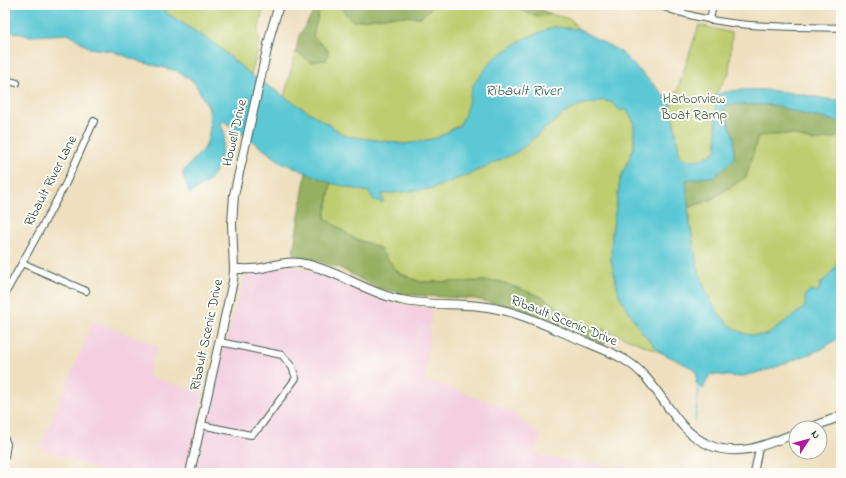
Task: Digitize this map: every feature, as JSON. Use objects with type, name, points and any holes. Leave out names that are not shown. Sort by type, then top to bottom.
[{"type":"street","name":"Howell Drive","points":[[234,269],[232,224],[234,195],[271,32],[279,5]]},
{"type":"street","points":[[658,5],[698,19],[735,25],[841,28]]},
{"type":"street","points":[[710,20],[713,5]]},
{"type":"street","points":[[5,80],[17,83]]},
{"type":"street","name":"Ribault River Lane","points":[[5,294],[66,184],[94,121]]},
{"type":"street","name":"Ribault Scenic Drive","points":[[190,473],[220,342],[234,269],[262,268],[292,262],[322,268],[367,290],[402,300],[480,306],[529,318],[611,353],[634,365],[649,380],[684,428],[709,445],[731,451],[747,451],[788,437]]},
{"type":"street","points":[[22,263],[86,291]]},
{"type":"street","points":[[201,425],[251,435],[259,428],[296,378],[292,367],[282,355],[220,342]]},
{"type":"street","points":[[828,421],[841,416]]},
{"type":"street","points":[[5,439],[7,444],[5,457]]},
{"type":"street","points":[[754,473],[759,448]]},
{"type":"shaded area","points":[[289,265],[323,273],[372,296],[396,303],[432,308],[425,380],[446,386],[509,410],[541,436],[534,452],[540,456],[586,463],[588,461],[617,468],[620,465],[643,473],[194,473],[225,340],[245,276]]},
{"type":"shaded area","points":[[93,321],[158,346],[147,376],[204,393],[186,473],[107,473],[40,448]]},
{"type":"green space","points":[[172,5],[264,5],[258,33],[260,42],[251,75],[215,44],[165,12]]},
{"type":"green space","points":[[318,5],[333,5],[319,11],[313,36],[329,52],[326,60],[310,62],[296,51],[299,36]]},
{"type":"green space","points":[[333,5],[338,5],[353,21],[391,16],[422,17],[434,5],[510,5],[537,17],[550,14],[571,19],[578,29],[553,27],[464,117],[459,125],[437,138],[405,144],[346,136],[284,97],[296,51],[310,62],[329,51],[313,37],[319,11]]},
{"type":"green space","points":[[338,5],[434,5],[422,17],[391,16],[353,21]]},
{"type":"green space","points":[[510,5],[531,5],[550,14],[537,17]]},
{"type":"green space","name":"Harborview Boat Ramp","points":[[699,25],[732,33],[729,73],[715,95],[717,150],[705,158],[690,160],[680,157],[670,101],[677,91]]},
{"type":"green space","points":[[602,100],[611,102],[621,111],[626,109],[634,122],[634,147],[620,180],[612,233],[611,260],[641,331],[660,352],[611,332],[583,325],[542,297],[498,281],[420,282],[399,273],[378,247],[353,238],[325,218],[331,183],[369,192],[374,200],[383,203],[382,194],[430,189],[470,174],[517,152],[563,114],[582,104],[597,103]]},
{"type":"green space","points":[[730,104],[774,105],[802,114],[841,122],[841,137],[813,141],[791,134],[758,136],[746,177],[710,200],[688,208],[686,179],[715,176],[734,137],[723,109]]},
{"type":"green space","points":[[791,134],[813,141],[841,137],[841,262],[837,262],[836,268],[820,284],[819,290],[805,307],[767,335],[748,335],[728,324],[717,311],[708,295],[696,260],[688,208],[710,200],[746,177],[758,136]]},
{"type":"green space","points":[[306,172],[331,183],[325,218],[353,238],[378,247],[399,273],[420,282],[498,281],[542,297],[583,325],[611,332],[604,345],[528,312],[475,299],[411,295],[377,288],[340,268],[293,254]]},
{"type":"water","name":"Ribault River","points":[[5,5],[142,5],[155,9],[161,5],[172,5],[165,12],[215,44],[251,75],[346,136],[405,144],[437,138],[459,126],[464,117],[473,85],[493,59],[525,38],[554,27],[578,29],[621,52],[670,101],[680,157],[685,159],[695,160],[705,158],[717,150],[715,95],[743,90],[758,90],[833,100],[841,99],[841,122],[802,114],[774,105],[730,104],[723,109],[734,137],[734,159],[715,176],[686,180],[693,243],[704,287],[714,307],[727,322],[746,334],[767,335],[805,307],[805,295],[810,291],[816,292],[819,290],[822,282],[834,270],[837,262],[841,262],[841,336],[822,349],[771,369],[739,377],[710,374],[703,389],[696,384],[697,375],[694,369],[660,352],[641,331],[619,295],[611,260],[612,233],[620,180],[634,147],[634,122],[626,109],[621,111],[611,102],[602,100],[597,103],[582,104],[563,114],[517,152],[470,174],[430,189],[382,194],[383,203],[374,200],[369,192],[331,183],[281,162],[224,121],[220,123],[225,134],[220,162],[210,180],[190,194],[182,173],[206,146],[210,129],[209,108],[194,82],[177,71],[141,62],[112,51],[89,48],[70,34],[29,36],[5,30]]},
{"type":"waterway","points":[[695,421],[699,386]]}]
